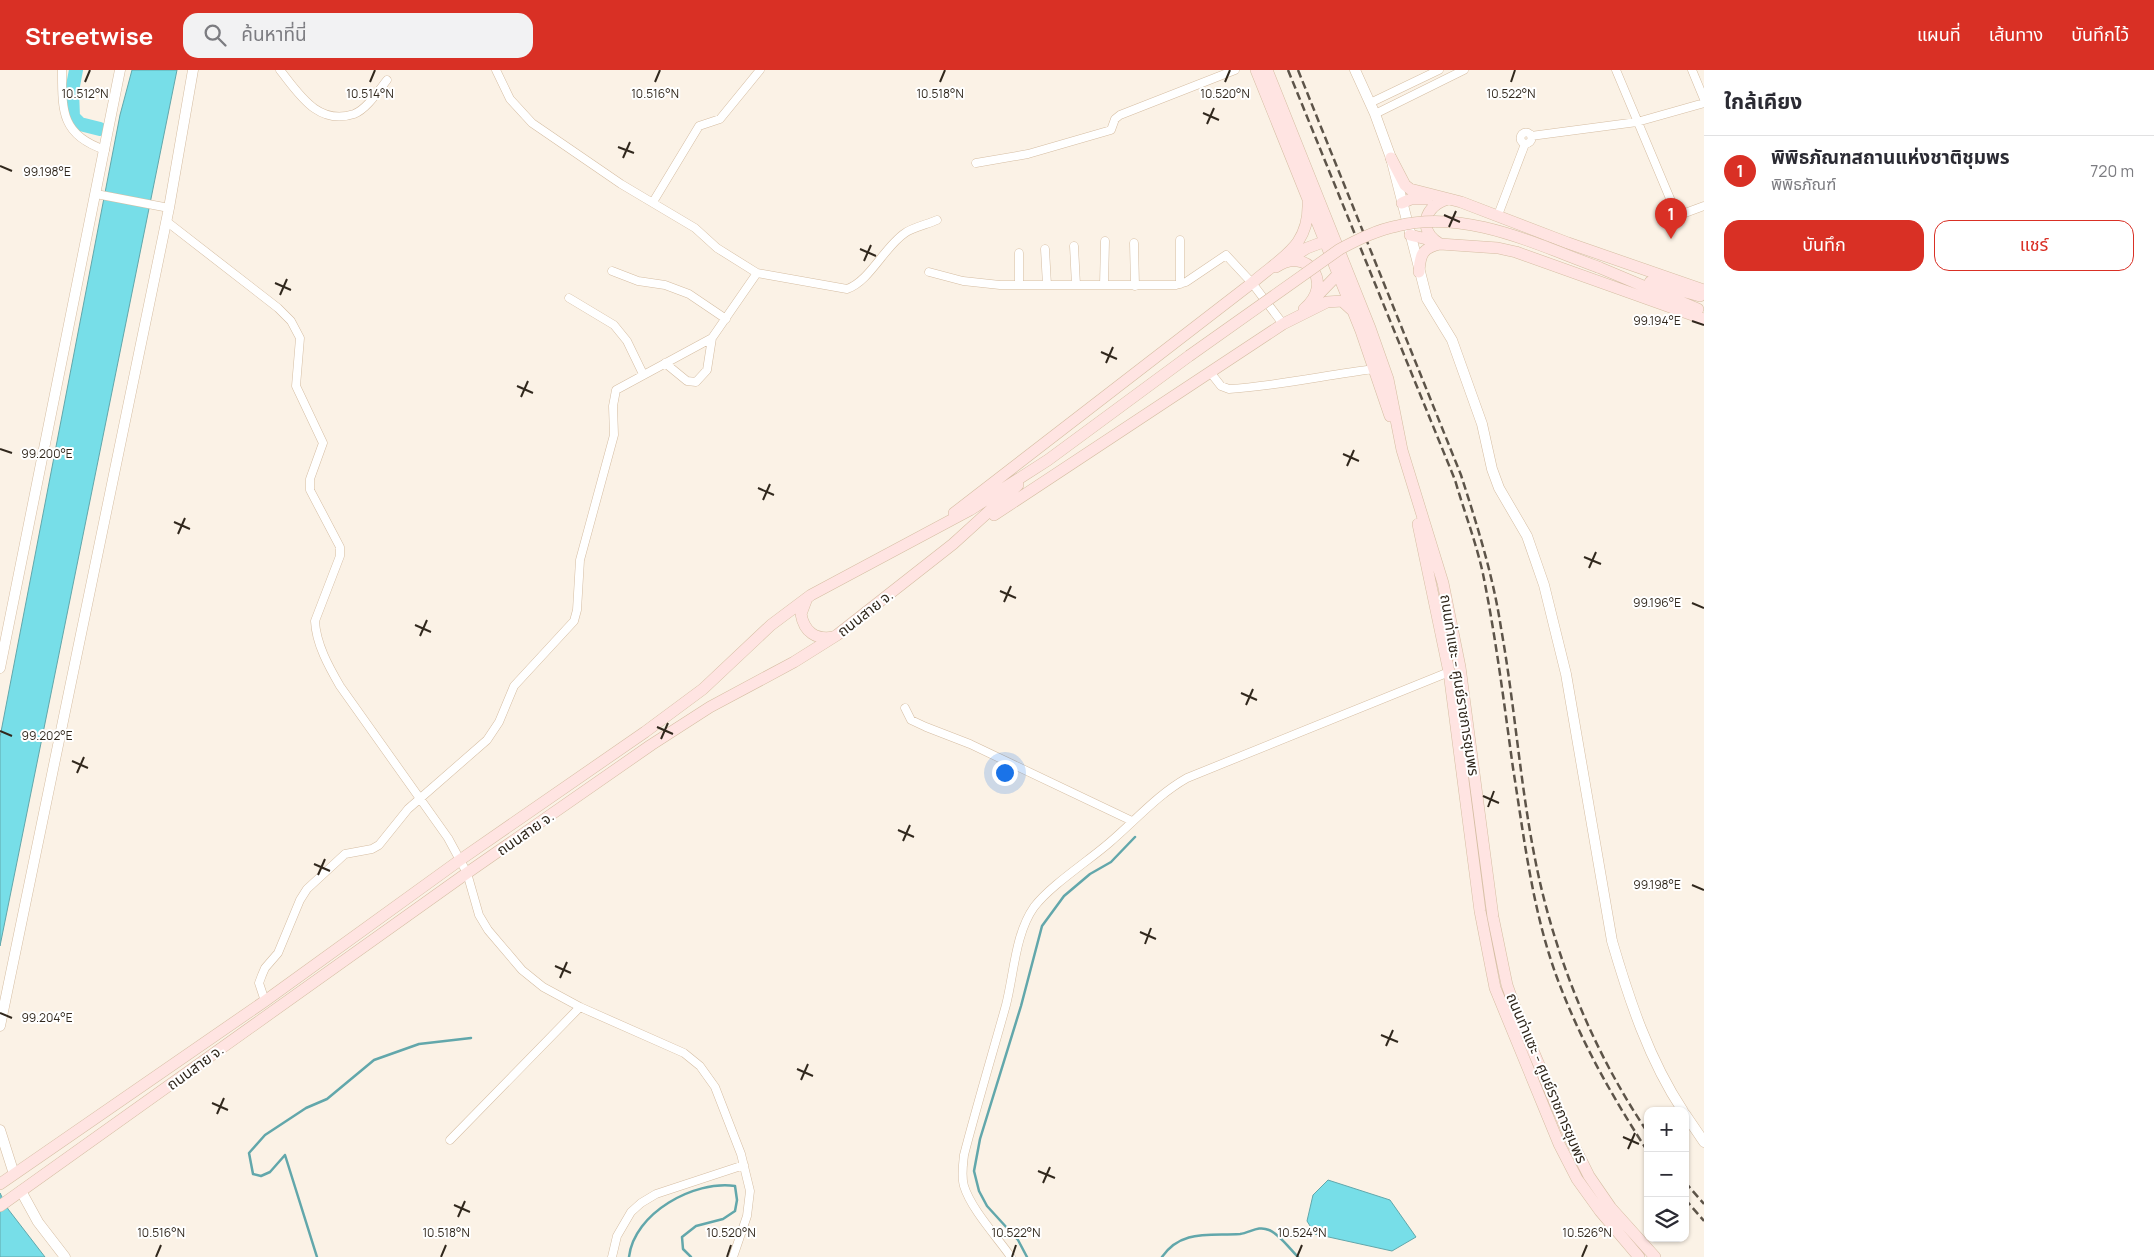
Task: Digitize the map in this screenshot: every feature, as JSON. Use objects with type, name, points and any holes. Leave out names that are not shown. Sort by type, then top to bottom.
[{"type":"main road","points":[[1256,70],[1308,201],[1330,239]]},
{"type":"main road","points":[[1267,70],[1330,239],[1353,311],[1398,436]]},
{"type":"main road","points":[[1391,158],[1410,190],[1498,215],[1568,243],[1704,290]]},
{"type":"main road","points":[[1402,203],[1417,198],[1444,200]]},
{"type":"main road","points":[[1437,243],[1428,234],[1426,222],[1432,207],[1444,200]]},
{"type":"main road","points":[[937,526],[1252,283],[1298,244],[1308,224],[1308,201]]},
{"type":"main road","name":"ถนนสาย จ.","points":[[6,1179],[265,1001],[460,860],[697,694],[770,625],[811,594],[970,510],[1048,460],[1188,356],[1340,249],[1360,239],[1398,226],[1441,222],[1483,227],[1598,267]]},
{"type":"main road","points":[[1410,235],[1437,243],[1498,248],[1516,252],[1704,319]]},
{"type":"main road","points":[[1252,283],[1307,248],[1330,239]]},
{"type":"main road","points":[[1419,272],[1420,256],[1423,251],[1437,243]]},
{"type":"main road","points":[[1283,262],[1297,261],[1310,267],[1318,281],[1316,298]]},
{"type":"main road","points":[[1598,267],[1704,297]]},
{"type":"main road","points":[[1598,267],[1704,312]]},
{"type":"main road","points":[[953,544],[1004,507],[1283,324],[1316,298],[1341,270]]},
{"type":"main road","points":[[1341,270],[1388,379],[1398,436]]},
{"type":"main road","points":[[1283,324],[1327,302],[1342,301],[1353,311]]},
{"type":"main road","name":"ถนนท่าแซะ - ศูนย์ราชการชุมพร","points":[[1398,436],[1414,495],[1443,583],[1460,667],[1493,917],[1507,984],[1520,1021],[1570,1140],[1589,1176],[1611,1208],[1654,1257]]},
{"type":"main road","name":"ถนนสาย จ.","points":[[0,1206],[467,873],[710,706],[794,662],[837,635],[953,544],[1048,460]]},
{"type":"main road","name":"ถนนท่าแซะ - ศูนย์ราชการชุมพร","points":[[1414,495],[1424,559],[1439,618],[1448,672],[1480,912],[1496,988],[1559,1144],[1577,1179],[1600,1212],[1639,1257]]},
{"type":"main road","points":[[811,594],[802,607],[801,614],[805,629],[818,637],[826,638],[837,635]]},
{"type":"main road","points":[[1448,672],[1460,667]]},
{"type":"street","points":[[62,70],[62,103],[67,123],[78,137],[105,150]]},
{"type":"street","points":[[0,668],[120,70]]},
{"type":"street","points":[[0,1026],[169,208],[193,70]]},
{"type":"street","points":[[280,70],[311,107],[333,115],[354,114],[363,108],[387,80]]},
{"type":"street","points":[[496,70],[510,99],[532,123],[621,184],[695,228],[717,248],[757,273],[846,290],[852,288],[906,232],[922,228],[937,220]]},
{"type":"street","points":[[652,202],[699,126],[720,119],[760,70]]},
{"type":"street","points":[[976,163],[1028,154],[1110,130],[1115,119],[1120,115],[1235,70]]},
{"type":"street","points":[[1355,70],[1375,114],[1391,158],[1427,299],[1452,340],[1482,424],[1492,469],[1499,488],[1527,536],[1544,584],[1566,674],[1612,941],[1622,977],[1653,1056],[1681,1107]]},
{"type":"street","points":[[1370,103],[1439,70]]},
{"type":"street","points":[[1375,114],[1464,70]]},
{"type":"street","points":[[1616,70],[1674,208],[1685,213],[1704,206]]},
{"type":"street","points":[[1692,70],[1704,99]]},
{"type":"street","points":[[1498,215],[1525,144],[1521,141],[1521,135],[1526,133],[1531,136],[1637,122],[1704,103]]},
{"type":"street","points":[[96,194],[169,208]]},
{"type":"street","points":[[166,221],[278,308],[291,321],[300,338],[296,386],[323,443],[310,479],[310,490],[340,547],[340,556],[317,613],[315,629],[327,663],[340,686],[448,838],[467,873],[472,895],[488,930],[522,970],[543,987],[580,1007],[677,1049],[696,1061],[720,1097],[744,1165],[750,1191],[750,1203],[735,1257]]},
{"type":"street","points":[[1104,240],[1104,285]]},
{"type":"street","points":[[1180,240],[1180,284]]},
{"type":"street","points":[[1134,243],[1135,286]]},
{"type":"street","points":[[1074,246],[1076,285]]},
{"type":"street","points":[[1045,249],[1047,285]]},
{"type":"street","points":[[1018,253],[1019,285]]},
{"type":"street","points":[[929,272],[963,280],[1000,285],[1135,286],[1180,284],[1226,255],[1252,283],[1283,324]]},
{"type":"street","points":[[612,271],[638,281],[664,285],[689,294],[726,319]]},
{"type":"street","points":[[664,363],[687,381],[696,382],[706,370],[712,338],[757,273]]},
{"type":"street","points":[[569,298],[614,324],[627,341],[643,374]]},
{"type":"street","points":[[265,1001],[259,983],[265,968],[278,953],[300,900],[307,889],[345,854],[372,849],[379,845],[419,799],[487,740],[499,722],[514,686],[574,621],[580,560],[614,435],[614,394],[623,384],[712,338]]},
{"type":"street","points":[[1210,372],[1221,386],[1229,389],[1290,383],[1312,377],[1374,369]]},
{"type":"street","points":[[1011,1257],[973,1204],[964,1186],[962,1172],[966,1146],[1006,1003],[1017,952],[1025,925],[1035,907],[1166,790],[1187,778],[1448,672]]},
{"type":"street","points":[[905,708],[911,720],[970,744],[1132,821]]},
{"type":"street","points":[[450,1140],[580,1007]]},
{"type":"street","points":[[1689,1120],[1704,1142]]},
{"type":"street","points":[[0,1130],[6,1179]]},
{"type":"street","points":[[612,1257],[617,1236],[631,1212],[641,1203],[656,1194],[744,1165]]},
{"type":"street","points":[[17,1194],[65,1257]]},
{"type":"water","points":[[132,70],[177,70],[0,946],[0,737],[120,115]]},
{"type":"water","points":[[1328,1180],[1390,1200],[1416,1237],[1392,1251],[1315,1234],[1307,1221],[1313,1195]]},
{"type":"water","points":[[0,1193],[8,1209],[45,1257],[0,1257]]},
{"type":"waterway","points":[[76,70],[72,91],[73,117],[80,124],[100,129]]},
{"type":"waterway","points":[[1027,1257],[1018,1240],[987,1206],[979,1191],[974,1171],[980,1139],[1021,1006],[1042,926],[1064,896],[1090,874],[1111,862],[1135,837]]},
{"type":"waterway","points":[[317,1257],[285,1155],[270,1172],[261,1176],[253,1174],[249,1153],[265,1135],[306,1108],[327,1099],[374,1060],[419,1044],[471,1038]]},
{"type":"waterway","points":[[629,1257],[633,1241],[642,1226],[668,1203],[702,1188],[735,1186],[737,1200],[735,1211],[723,1219],[696,1226],[682,1237],[683,1249],[691,1257]]},
{"type":"waterway","points":[[1162,1257],[1170,1248],[1187,1238],[1240,1234],[1261,1228],[1277,1235],[1298,1257]]},
{"type":"railway","points":[[1288,70],[1455,480],[1477,550],[1492,622],[1530,872],[1541,924],[1556,975],[1575,1022],[1597,1066],[1644,1146]]},
{"type":"railway","points":[[1298,70],[1461,475],[1484,550],[1498,608],[1526,808],[1539,879],[1548,914],[1577,1000],[1589,1028],[1616,1082],[1644,1127]]},
{"type":"railway","points":[[1689,1187],[1704,1204]]},
{"type":"railway","points":[[1689,1204],[1704,1221]]},
{"type":"place","name":"พิพิธภัณฑสถานแห่งชาติชุมพร","points":[[1671,239]]}]
